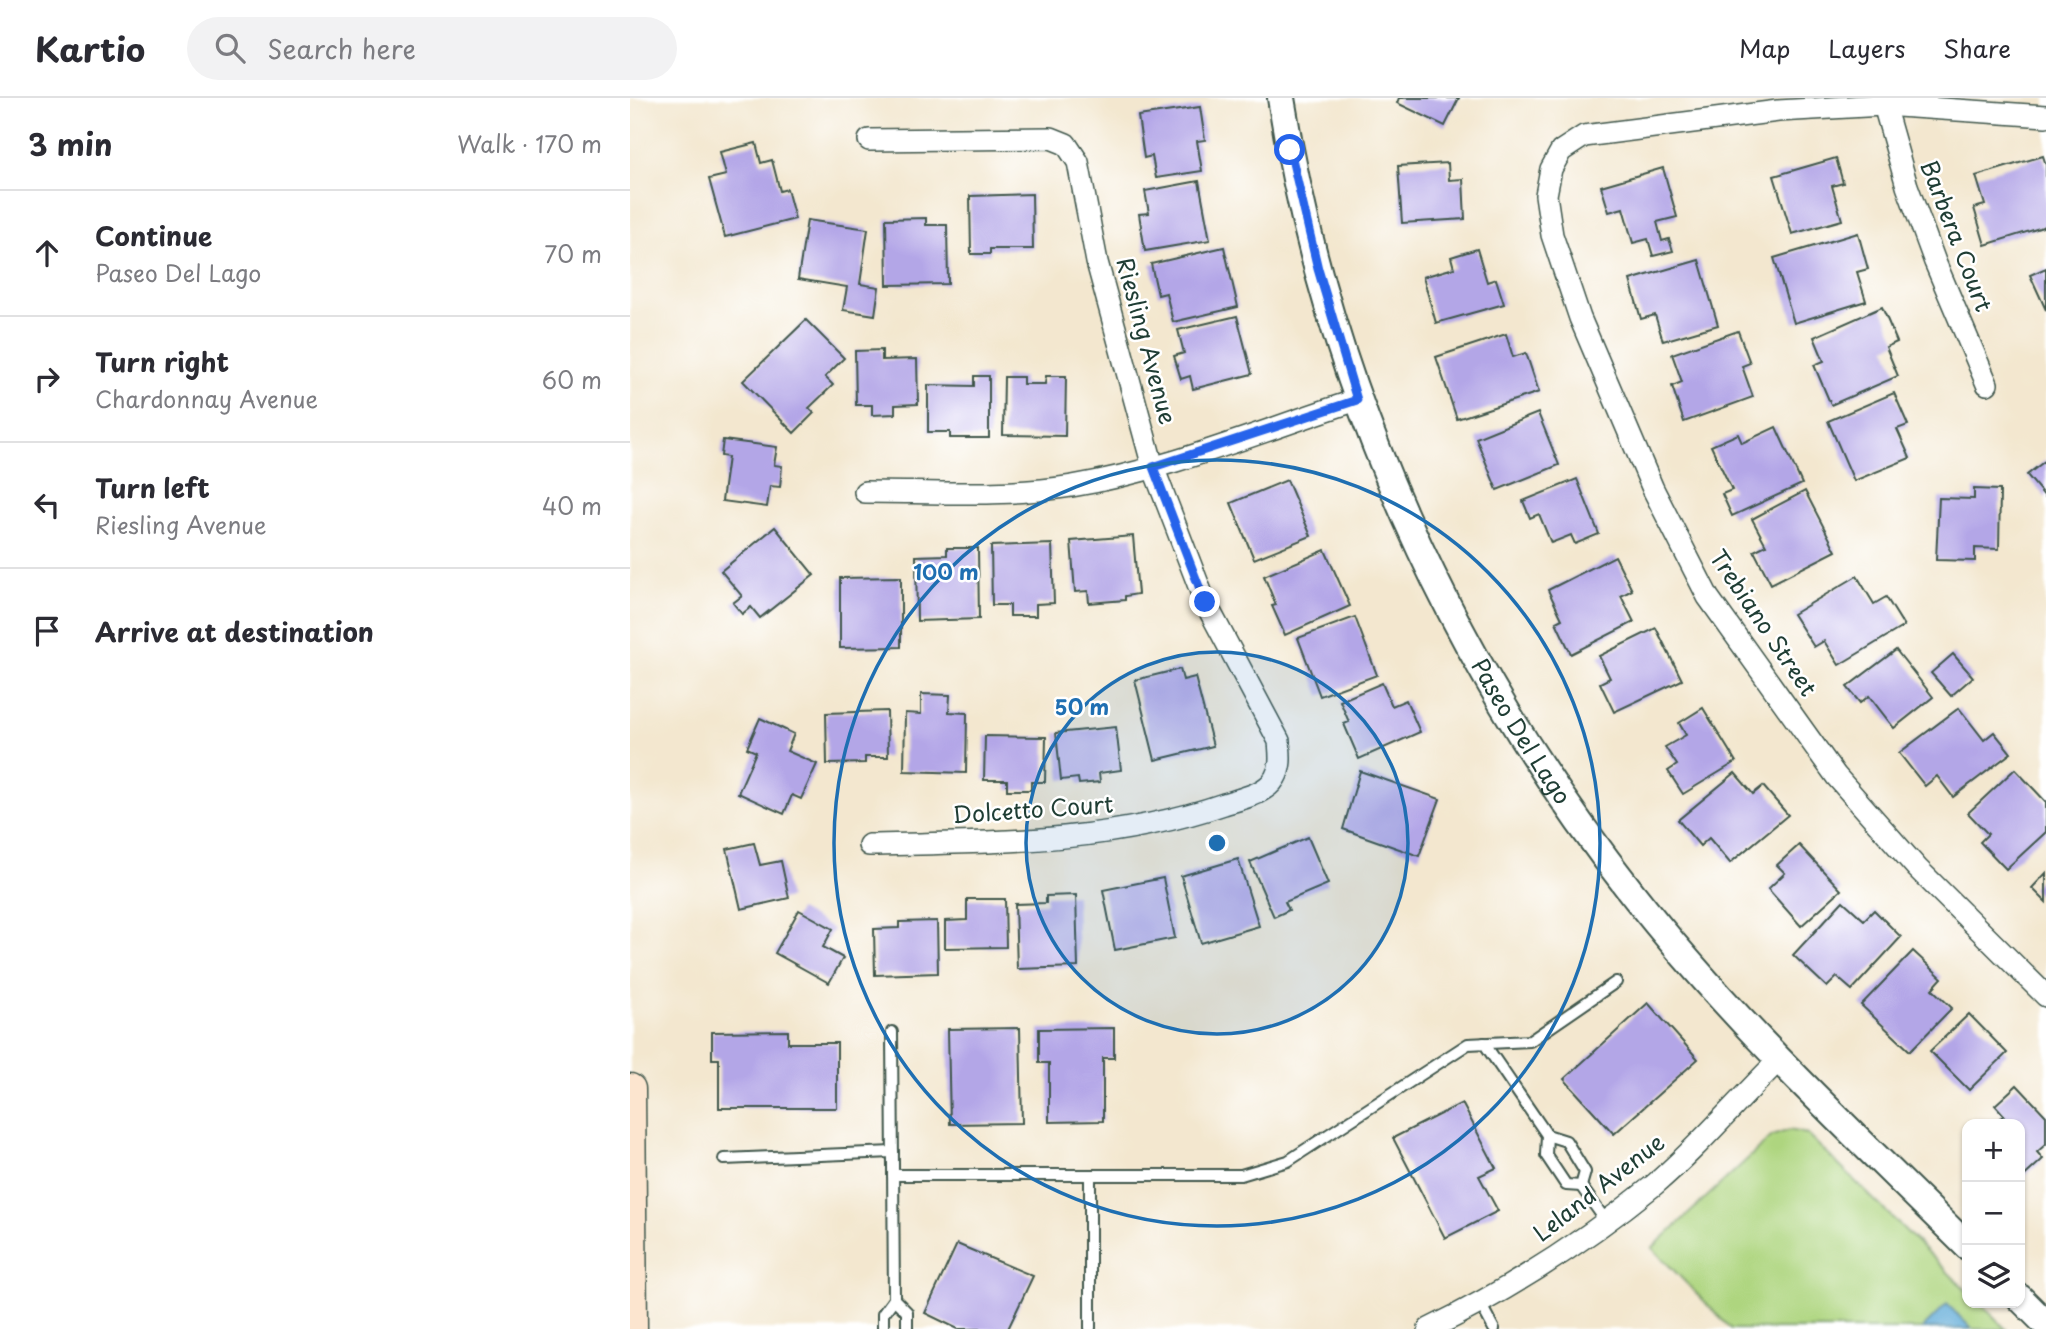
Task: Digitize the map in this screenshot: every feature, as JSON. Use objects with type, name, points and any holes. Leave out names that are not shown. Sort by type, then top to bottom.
[{"type":"main road","points":[[630,1089],[632,1329]]},
{"type":"street","name":"Paseo Del Lago","points":[[1281,98],[1308,233],[1357,400],[1434,578],[1479,665],[1532,754],[1633,895],[1702,977],[1779,1060],[1965,1245]]},
{"type":"street","points":[[1883,101],[2046,116]]},
{"type":"street","name":"Trebiano Street","points":[[1883,101],[1778,111],[1584,136],[1561,151],[1551,169],[1546,195],[1552,235],[1580,318],[1653,489],[1708,597],[1836,776],[1917,868],[2046,996]]},
{"type":"street","name":"Barbera Court","points":[[1883,101],[1907,186],[1935,262],[1987,384]]},
{"type":"street","name":"Riesling Avenue","points":[[869,140],[1051,138],[1066,144],[1078,162],[1100,274],[1153,467],[1205,602],[1279,741],[1281,761],[1275,778]]},
{"type":"street","points":[[865,492],[1025,491],[1073,485],[1153,467],[1357,400]]},
{"type":"street","name":"Dolcetto Court","points":[[869,845],[1034,842],[1110,834],[1209,810],[1265,789],[1275,778]]},
{"type":"street","name":"Leland Avenue","points":[[1429,1329],[1480,1303],[1606,1221],[1655,1184],[1779,1060]]},
{"type":"street","points":[[2025,1303],[2046,1324]]},
{"type":"lane","points":[[893,1175],[1241,1175],[1288,1161],[1468,1044],[1530,1041],[1616,982]]},
{"type":"lane","points":[[883,1329],[883,1314],[894,1299],[892,1031]]},
{"type":"lane","points":[[1484,1043],[1547,1135],[1546,1155],[1566,1185],[1581,1186]]},
{"type":"lane","points":[[1547,1135],[1566,1141],[1585,1172],[1581,1186]]},
{"type":"lane","points":[[724,1159],[892,1152]]},
{"type":"lane","points":[[1090,1175],[1090,1328]]},
{"type":"lane","points":[[1581,1186],[1606,1221]]},
{"type":"lane","points":[[894,1299],[907,1311],[907,1329]]},
{"type":"lane","points":[[1480,1303],[1494,1329]]},
{"type":"green space","points":[[1789,1130],[1807,1134],[1962,1286],[1962,1308],[1985,1308],[2006,1329],[1972,1329],[1947,1305],[1922,1329],[1731,1329],[1652,1248],[1772,1136]]},
{"type":"water","points":[[1947,1304],[1972,1329],[1922,1329]]},
{"type":"building","points":[[1399,98],[1459,98],[1445,126],[1397,103]]},
{"type":"building","points":[[1200,107],[1205,140],[1197,141],[1202,171],[1156,178],[1152,156],[1144,158],[1138,116]]},
{"type":"building","points":[[756,143],[761,163],[772,160],[780,191],[787,189],[795,219],[725,237],[709,179],[726,175],[720,152]]},
{"type":"building","points":[[2043,156],[2046,165],[2046,226],[1985,245],[1974,208],[1985,205],[1976,176]]},
{"type":"building","points":[[1836,158],[1843,183],[1832,186],[1842,220],[1792,234],[1774,176]]},
{"type":"building","points":[[1448,163],[1449,180],[1463,179],[1465,219],[1402,223],[1398,166]]},
{"type":"building","points":[[1663,168],[1677,217],[1657,222],[1662,241],[1669,239],[1673,251],[1653,256],[1648,239],[1633,243],[1623,208],[1609,212],[1601,186]]},
{"type":"building","points":[[1199,181],[1210,240],[1145,251],[1139,214],[1149,213],[1145,191]]},
{"type":"building","points":[[1032,194],[1033,249],[990,249],[990,254],[971,254],[970,196]]},
{"type":"building","points":[[926,218],[926,225],[947,225],[948,284],[887,285],[886,219]]},
{"type":"building","points":[[807,220],[868,229],[860,284],[879,287],[875,315],[843,310],[847,287],[798,279]]},
{"type":"building","points":[[1858,233],[1868,269],[1857,272],[1866,301],[1794,323],[1774,258]]},
{"type":"building","points":[[1224,247],[1238,307],[1173,322],[1166,293],[1158,295],[1151,264]]},
{"type":"building","points":[[1477,249],[1487,282],[1496,279],[1504,304],[1436,323],[1423,277],[1454,268],[1451,257]]},
{"type":"building","points":[[1699,260],[1718,325],[1663,341],[1655,315],[1641,319],[1630,280]]},
{"type":"building","points":[[2046,268],[2046,310],[2030,275]]},
{"type":"building","points":[[1882,307],[1897,342],[1886,347],[1898,376],[1831,405],[1814,365],[1824,361],[1814,337]]},
{"type":"building","points":[[1237,316],[1252,374],[1193,389],[1190,376],[1181,379],[1174,356],[1184,353],[1178,330]]},
{"type":"building","points":[[806,320],[844,358],[825,377],[833,385],[809,408],[814,413],[794,433],[743,381]]},
{"type":"building","points":[[1738,331],[1750,363],[1742,366],[1753,397],[1684,422],[1672,386],[1682,382],[1672,354]]},
{"type":"building","points":[[1506,334],[1513,357],[1526,353],[1539,392],[1457,419],[1436,357]]},
{"type":"building","points":[[882,350],[882,360],[917,359],[918,404],[895,405],[895,414],[872,415],[872,405],[856,405],[855,351]]},
{"type":"building","points":[[974,376],[989,376],[989,438],[950,438],[950,432],[928,432],[928,385],[974,386]]},
{"type":"building","points":[[1046,376],[1066,376],[1065,436],[1003,435],[1004,377],[1023,377],[1023,384],[1045,384]]},
{"type":"building","points":[[1894,393],[1908,425],[1897,429],[1910,458],[1854,481],[1828,421]]},
{"type":"building","points":[[1538,413],[1559,465],[1497,490],[1476,438]]},
{"type":"building","points":[[1776,427],[1802,484],[1732,516],[1722,494],[1732,490],[1711,446],[1738,434],[1742,443]]},
{"type":"building","points":[[723,440],[777,447],[774,465],[782,466],[780,487],[770,486],[767,507],[722,501],[728,457],[721,456]]},
{"type":"building","points":[[2046,460],[2046,498],[2027,475]]},
{"type":"building","points":[[1577,479],[1599,534],[1575,544],[1571,535],[1551,543],[1539,514],[1530,518],[1523,501]]},
{"type":"building","points":[[1287,480],[1311,536],[1254,559],[1231,503]]},
{"type":"building","points":[[1974,489],[2000,490],[1999,549],[1975,548],[1975,561],[1936,560],[1939,498],[1974,499]]},
{"type":"building","points":[[1805,491],[1836,551],[1771,584],[1754,551],[1766,545],[1752,519]]},
{"type":"building","points":[[775,527],[814,575],[760,618],[751,607],[742,614],[733,603],[742,596],[721,571]]},
{"type":"building","points":[[1133,536],[1138,594],[1125,596],[1125,600],[1089,603],[1088,591],[1075,592],[1071,541]]},
{"type":"building","points":[[1052,544],[1054,603],[1036,604],[1036,616],[1010,616],[1010,605],[992,605],[991,546]]},
{"type":"building","points":[[947,548],[978,548],[979,619],[917,621],[916,556],[947,555]]},
{"type":"building","points":[[1325,550],[1350,606],[1285,635],[1272,606],[1276,605],[1264,576]]},
{"type":"building","points":[[1615,556],[1632,590],[1621,596],[1634,622],[1571,654],[1556,622],[1562,619],[1548,590]]},
{"type":"building","points":[[1857,576],[1874,604],[1886,597],[1904,626],[1839,665],[1824,641],[1814,647],[1793,614]]},
{"type":"building","points":[[901,577],[901,647],[840,648],[840,578]]},
{"type":"building","points":[[1355,617],[1377,675],[1320,696],[1298,638]]},
{"type":"building","points":[[1656,628],[1682,680],[1614,712],[1600,683],[1610,678],[1599,656]]},
{"type":"building","points":[[1896,650],[1933,697],[1894,728],[1869,696],[1860,703],[1847,687]]},
{"type":"building","points":[[1953,654],[1973,677],[1951,696],[1931,673]]},
{"type":"building","points":[[1180,669],[1183,680],[1195,677],[1213,746],[1155,760],[1135,680]]},
{"type":"building","points":[[1382,683],[1392,706],[1406,700],[1420,732],[1359,759],[1344,724],[1349,722],[1340,701]]},
{"type":"building","points":[[921,694],[950,695],[949,712],[967,713],[966,773],[904,771],[905,713],[921,714]]},
{"type":"building","points":[[1703,708],[1736,762],[1683,794],[1668,771],[1677,765],[1665,747],[1686,735],[1679,723]]},
{"type":"building","points":[[1959,708],[1984,740],[1994,732],[2011,753],[1953,797],[1937,776],[1925,786],[1899,753]]},
{"type":"building","points":[[887,711],[888,757],[865,757],[865,763],[827,764],[826,713]]},
{"type":"building","points":[[760,718],[794,734],[787,751],[817,764],[801,799],[792,795],[784,814],[738,793],[756,752],[747,748]]},
{"type":"building","points":[[1116,727],[1121,770],[1099,773],[1100,782],[1079,784],[1078,778],[1061,780],[1056,733]]},
{"type":"building","points":[[985,736],[1046,737],[1045,782],[1031,782],[1031,790],[1007,790],[1007,780],[984,780]]},
{"type":"building","points":[[2015,769],[2046,802],[2046,832],[2006,869],[1980,842],[1988,834],[1968,813]]},
{"type":"building","points":[[1360,771],[1440,799],[1419,856],[1343,829]]},
{"type":"building","points":[[1735,773],[1753,794],[1763,786],[1788,815],[1730,863],[1709,838],[1700,846],[1678,820]]},
{"type":"building","points":[[1308,837],[1328,884],[1285,902],[1289,910],[1274,917],[1250,862]]},
{"type":"building","points":[[754,843],[760,865],[781,861],[789,898],[741,909],[727,849]]},
{"type":"building","points":[[1799,845],[1841,890],[1801,926],[1768,889],[1785,873],[1777,865]]},
{"type":"building","points":[[1238,859],[1259,926],[1201,943],[1181,876]]},
{"type":"building","points":[[2046,873],[2046,902],[2032,888]]},
{"type":"building","points":[[1163,878],[1175,938],[1115,950],[1103,890]]},
{"type":"building","points":[[1076,895],[1078,967],[1017,969],[1015,904],[1046,903],[1046,896]]},
{"type":"building","points":[[967,899],[1005,899],[1006,947],[945,948],[945,921],[967,920]]},
{"type":"building","points":[[1843,901],[1864,920],[1874,910],[1901,937],[1852,990],[1837,977],[1827,987],[1793,955]]},
{"type":"building","points":[[799,910],[833,929],[823,947],[843,958],[829,983],[775,953]]},
{"type":"building","points":[[937,921],[938,973],[875,975],[874,929],[899,928],[899,922]]},
{"type":"building","points":[[1913,951],[1942,978],[1932,989],[1952,1008],[1910,1051],[1861,1005]]},
{"type":"building","points":[[1648,1003],[1698,1059],[1614,1134],[1564,1079]]},
{"type":"building","points":[[1969,1014],[2007,1053],[1969,1090],[1930,1051]]},
{"type":"building","points":[[1020,1028],[1022,1123],[950,1124],[948,1029]]},
{"type":"building","points":[[1114,1028],[1114,1058],[1103,1058],[1103,1121],[1049,1122],[1049,1063],[1039,1063],[1039,1029]]},
{"type":"building","points":[[788,1031],[788,1043],[837,1043],[837,1108],[719,1108],[719,1059],[712,1059],[712,1032]]},
{"type":"building","points":[[2017,1085],[2046,1116],[2046,1144],[2037,1152],[2043,1159],[2025,1175],[2025,1119],[2000,1119],[2004,1115],[1995,1105]]},
{"type":"building","points":[[1462,1103],[1496,1168],[1479,1176],[1498,1211],[1445,1238],[1393,1138]]},
{"type":"building","points":[[957,1244],[1033,1276],[1008,1329],[958,1329],[925,1313]]},
{"type":"route","points":[[1205,602],[1153,467],[1357,400],[1308,233],[1290,150]]}]
